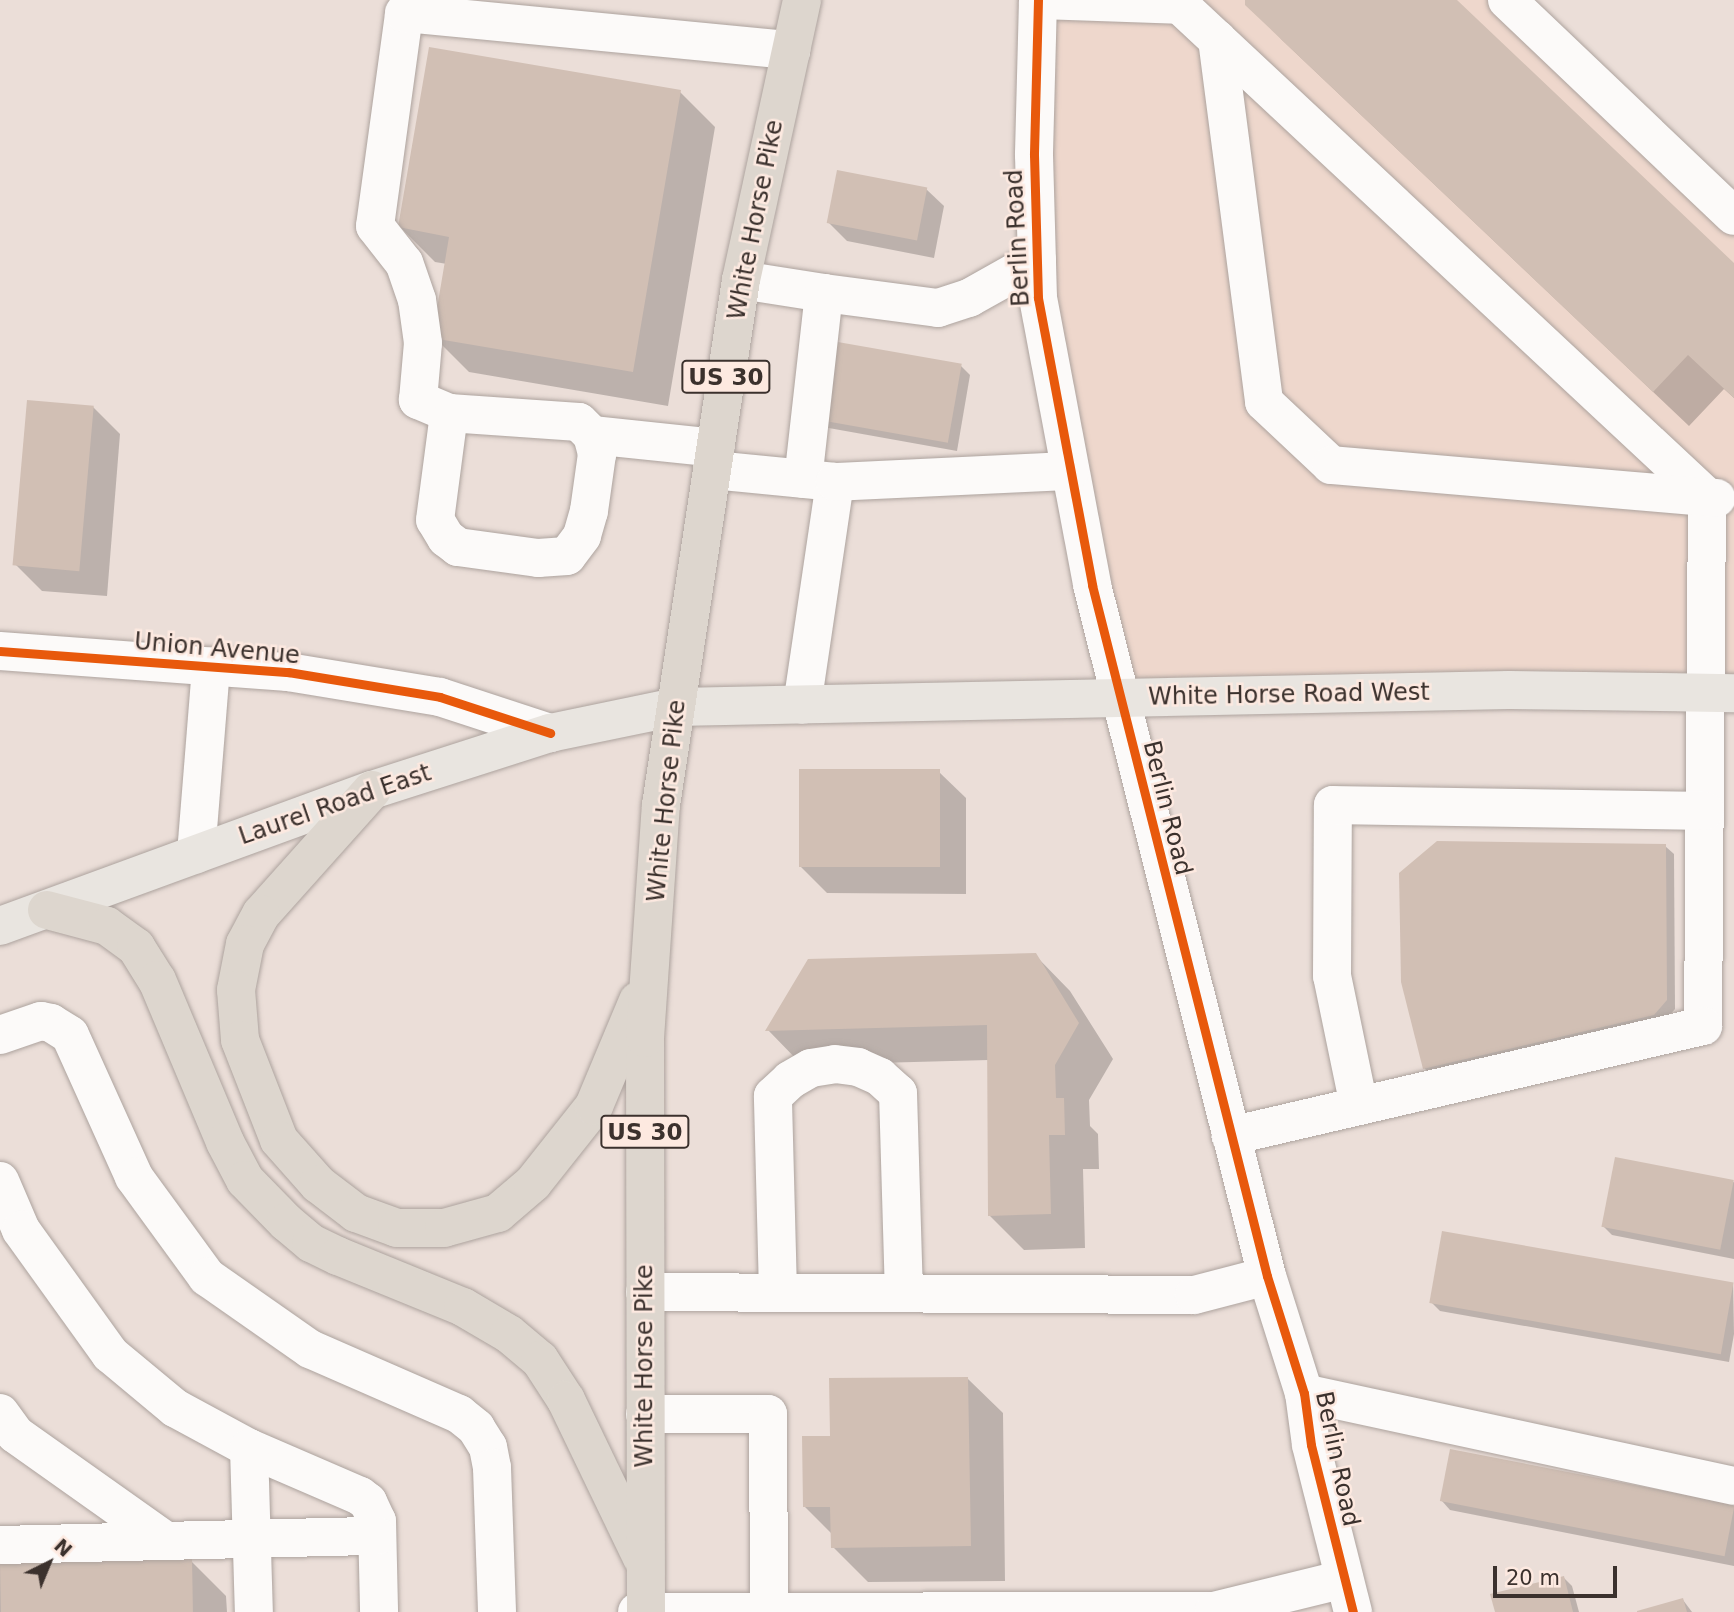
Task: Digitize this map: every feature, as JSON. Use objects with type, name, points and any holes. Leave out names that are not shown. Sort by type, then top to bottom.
[{"type":"highway","name":"White Horse Pike","points":[[643,1612],[646,1566],[645,1038],[661,805],[741,280],[802,0]]},
{"type":"highway","points":[[372,790],[261,914],[245,944],[236,990],[240,1040],[279,1140],[318,1184],[356,1213],[397,1228],[444,1228],[498,1213],[533,1183],[594,1106],[650,973]]},
{"type":"highway","points":[[47,910],[107,926],[136,947],[157,979],[225,1142],[245,1180],[286,1222],[311,1243],[338,1256],[463,1307],[509,1334],[540,1360],[566,1400],[646,1566]]},
{"type":"main road","name":"White Horse Road West","points":[[676,707],[1509,690],[1720,692]]},
{"type":"main road","name":"Laurel Road East","points":[[0,926],[372,790],[550,733],[676,707]]},
{"type":"street","points":[[1038,0],[1183,2],[1217,39],[1721,498],[1720,692],[1705,811],[1703,1026],[1231,1136]]},
{"type":"street","name":"Berlin Road","points":[[1038,0],[1034,155],[1038,298],[1092,585],[1267,1276],[1304,1392],[1311,1445],[1348,1595]]},
{"type":"street","points":[[1507,0],[1734,216]]},
{"type":"street","points":[[449,413],[435,520],[446,538],[458,547],[538,558],[568,556],[582,537],[589,511],[597,454],[592,435],[579,422],[449,413],[418,400],[423,343],[417,300],[404,263],[375,226],[404,13],[470,9],[791,50]]},
{"type":"street","points":[[1217,39],[1264,402],[1321,456],[1331,465],[1721,498]]},
{"type":"street","points":[[741,280],[938,308],[969,298],[1037,260]]},
{"type":"street","points":[[802,705],[819,480],[824,293]]},
{"type":"street","points":[[592,435],[819,480],[1070,471]]},
{"type":"street","name":"Union Avenue","points":[[0,651],[288,672],[440,697],[550,733]]},
{"type":"street","points":[[196,855],[211,667]]},
{"type":"street","points":[[1359,1107],[1332,976],[1334,805],[1705,811]]},
{"type":"street","points":[[0,1035],[41,1021],[51,1023],[70,1035],[134,1177],[207,1277],[310,1349],[459,1414],[476,1428],[488,1447],[492,1468],[496,1612]]},
{"type":"street","points":[[778,1292],[773,1096],[790,1080],[811,1068],[835,1064],[869,1072],[898,1093],[904,1293]]},
{"type":"street","points":[[0,1181],[21,1230],[110,1354],[175,1408],[249,1448],[360,1496],[374,1511],[379,1612]]},
{"type":"street","points":[[645,1292],[1194,1295],[1267,1276]]},
{"type":"street","points":[[1304,1392],[1734,1486]]},
{"type":"street","points":[[0,1413],[15,1434],[166,1541]]},
{"type":"street","points":[[645,1414],[768,1414],[769,1611]]},
{"type":"street","points":[[249,1448],[254,1612]]},
{"type":"street","points":[[0,1545],[377,1536]]},
{"type":"street","points":[[643,1612],[1214,1611],[1348,1595]]},
{"type":"shaded area","points":[[1038,0],[1507,0],[1734,216],[1734,693],[1119,699],[1038,298]]},
{"type":"building","points":[[1245,0],[1457,0],[1734,263],[1734,398],[1688,355],[1653,392],[1245,5]]},
{"type":"building","points":[[429,47],[681,90],[633,372],[432,338],[449,237],[398,227]]},
{"type":"building","points":[[837,170],[927,188],[917,241],[827,223]]},
{"type":"building","points":[[815,338],[962,364],[948,443],[801,417]]},
{"type":"building","points":[[27,400],[94,406],[79,571],[13,565]]},
{"type":"building","points":[[799,769],[940,769],[940,867],[799,867]]},
{"type":"building","points":[[1437,841],[1666,844],[1667,1000],[1654,1015],[1423,1069],[1401,982],[1399,873]]},
{"type":"building","points":[[1036,953],[1079,1023],[1055,1065],[1056,1098],[1064,1098],[1065,1135],[1049,1135],[1051,1214],[988,1216],[987,1025],[765,1031],[808,959]]},
{"type":"building","points":[[1615,1157],[1734,1180],[1720,1250],[1601,1227]]},
{"type":"building","points":[[1442,1231],[1734,1282],[1721,1354],[1429,1303]]},
{"type":"building","points":[[968,1377],[971,1546],[831,1548],[830,1507],[803,1507],[802,1436],[830,1436],[829,1378]]},
{"type":"building","points":[[1450,1449],[1734,1504],[1725,1556],[1440,1501]]},
{"type":"building","points":[[192,1559],[193,1612],[1,1612],[0,1562]]},
{"type":"building","points":[[1564,1576],[1573,1612],[1495,1612],[1490,1594]]},
{"type":"building","points":[[1683,1598],[1687,1612],[1637,1612],[1637,1611]]},
{"type":"cycle path","points":[[1038,0],[1034,155],[1038,298],[1092,585],[1267,1276],[1304,1393],[1311,1445],[1353,1612]]},
{"type":"cycle path","points":[[0,651],[288,672],[440,697],[550,733]]}]
